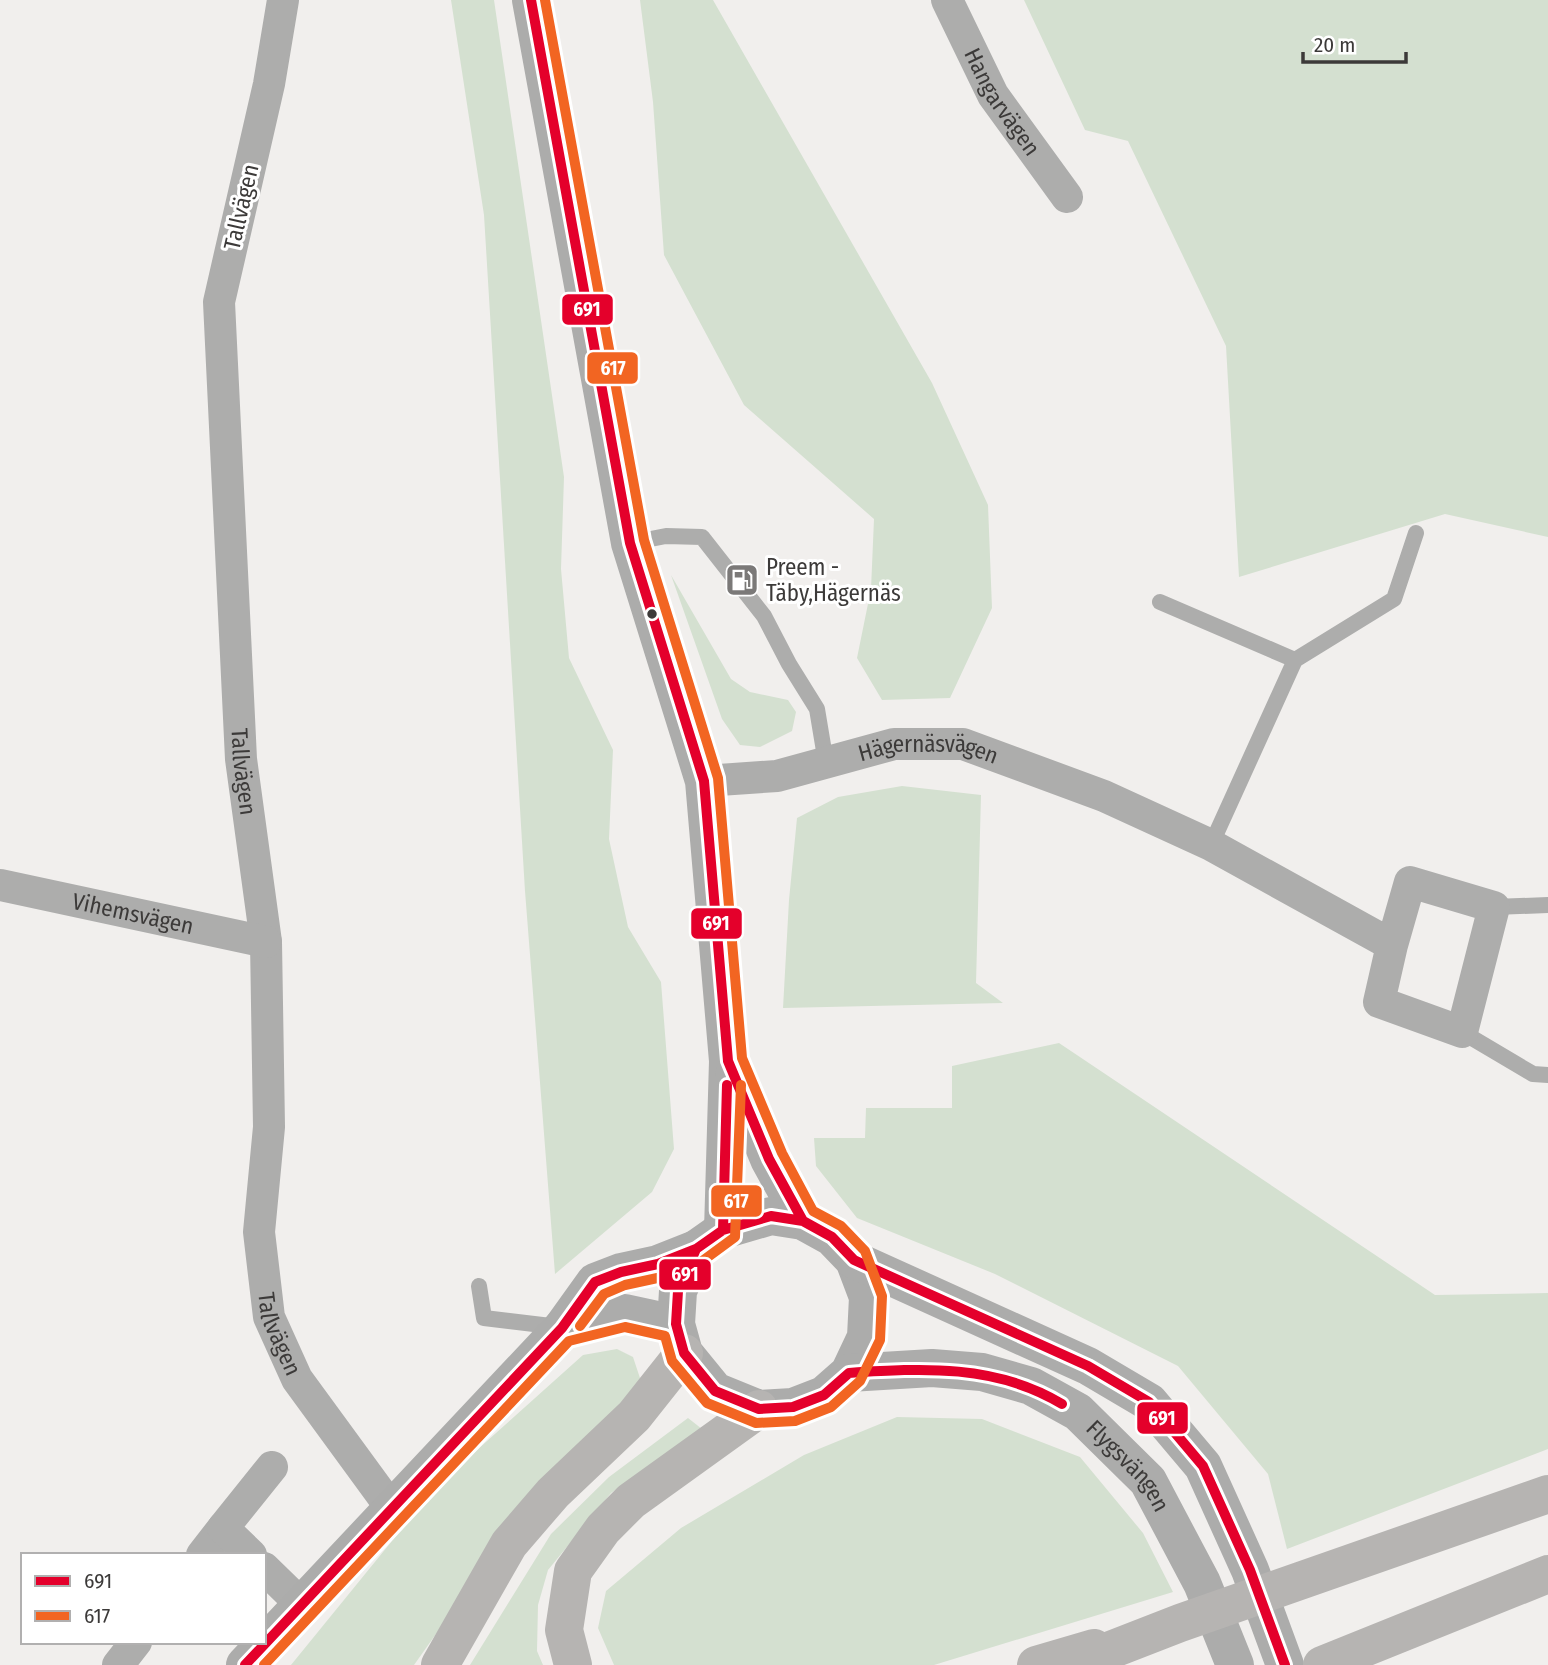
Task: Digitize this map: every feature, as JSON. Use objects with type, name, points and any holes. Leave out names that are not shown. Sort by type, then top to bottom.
[{"type":"highway","points":[[440,1665],[509,1544],[553,1493],[634,1416],[680,1339]]},
{"type":"highway","points":[[573,1665],[564,1630],[573,1571],[603,1529],[631,1501],[759,1409]]},
{"type":"highway","points":[[1072,1665],[1180,1623],[1548,1494]]},
{"type":"highway","points":[[1324,1664],[1548,1574]]},
{"type":"highway","points":[[1036,1665],[1180,1623]]},
{"type":"street","name":"Tallvägen","points":[[283,0],[269,84],[219,302],[241,759],[267,942],[269,1126],[259,1232],[269,1317],[296,1379],[392,1509]]},
{"type":"street","points":[[531,0],[630,543],[704,781],[728,1061],[710,1239],[678,1291],[680,1339]]},
{"type":"street","name":"Hangarvägen","points":[[947,0],[993,95],[1067,197]]},
{"type":"street","name":"Hägernäsvägen","points":[[704,781],[778,776],[894,744],[963,744],[1104,796],[1211,845],[1392,945]]},
{"type":"street","points":[[1410,882],[1494,907],[1462,1032],[1379,1002],[1410,882]]},
{"type":"street","name":"Vihemsvägen","points":[[0,885],[267,942]]},
{"type":"street","points":[[728,1061],[769,1159],[803,1221]]},
{"type":"street","points":[[266,1643],[562,1328],[595,1282],[621,1272],[657,1264],[710,1239],[771,1216],[803,1221],[832,1237],[854,1260],[1088,1366],[1149,1402],[1203,1466],[1250,1570],[1286,1665]]},
{"type":"street","points":[[562,1328],[625,1313],[680,1339],[715,1391],[759,1409],[793,1407],[824,1395],[849,1373],[866,1337],[868,1297],[854,1260]]},
{"type":"street","name":"Flygsvängen","points":[[849,1373],[932,1368],[982,1372],[1031,1386],[1078,1412],[1147,1481],[1202,1583],[1235,1665]]},
{"type":"street","points":[[204,1553],[272,1467]]},
{"type":"street","points":[[223,1528],[249,1553]]},
{"type":"street","points":[[266,1570],[302,1605]]},
{"type":"street","points":[[118,1665],[134,1644]]},
{"type":"street","points":[[245,1665],[265,1644]]},
{"type":"lane","points":[[1211,845],[1295,660],[1394,599],[1416,533]]},
{"type":"lane","points":[[630,543],[666,536],[702,537],[764,616],[817,709],[826,763]]},
{"type":"lane","points":[[1160,601],[1295,660]]},
{"type":"lane","points":[[1494,907],[1548,905]]},
{"type":"lane","points":[[1462,1032],[1541,1075],[1548,1083]]},
{"type":"lane","points":[[479,1286],[484,1318],[562,1328]]},
{"type":"green space","points":[[451,0],[494,0],[564,477],[561,569],[569,658],[613,750],[609,839],[628,927],[661,982],[674,1149],[652,1192],[555,1274],[525,891],[484,215]]},
{"type":"green space","points":[[640,0],[713,0],[932,383],[988,505],[992,608],[950,698],[882,700],[857,658],[871,589],[874,519],[744,405],[664,255],[653,102]]},
{"type":"green space","points":[[1024,0],[1548,0],[1548,537],[1445,514],[1239,577],[1226,346],[1128,141],[1085,130]]},
{"type":"green space","points":[[671,575],[731,679],[750,692],[788,700],[796,712],[792,731],[760,747],[740,745],[722,719]]},
{"type":"green space","points":[[902,786],[981,795],[976,983],[1003,1003],[783,1008],[797,818],[838,797]]},
{"type":"green space","points":[[1059,1043],[1435,1295],[1548,1293],[1548,1449],[1287,1549],[1268,1474],[1178,1366],[995,1274],[857,1218],[816,1166],[814,1138],[865,1138],[866,1108],[952,1108],[952,1066]]},
{"type":"green space","points":[[617,1349],[633,1357],[641,1381],[528,1504],[414,1665],[291,1665],[418,1509],[468,1458],[583,1355]]},
{"type":"green space","points":[[897,1417],[982,1419],[1080,1457],[1143,1533],[1173,1592],[934,1665],[614,1665],[598,1628],[606,1591],[681,1528],[804,1455]]},
{"type":"green space","points":[[688,1418],[702,1429],[611,1493],[548,1570],[538,1605],[537,1651],[543,1665],[470,1665],[551,1534],[609,1477]]},
{"type":"transit line","name":"691","points":[[531,0],[630,543],[704,781],[728,1061],[769,1159],[803,1221]]},
{"type":"transit line","name":"617","points":[[264,1665],[569,1341],[625,1327],[665,1336],[672,1361],[707,1403],[756,1423],[795,1421],[831,1407],[860,1381],[880,1340],[882,1296],[865,1251],[841,1226],[813,1211],[782,1153],[742,1058],[718,778],[644,540],[545,0]]},
{"type":"transit line","name":"691","points":[[723,1230],[727,1085]]},
{"type":"transit line","name":"617","points":[[580,1326],[604,1294],[701,1262],[735,1237],[741,1085]]},
{"type":"transit line","name":"691","points":[[849,1373],[824,1395],[793,1407],[759,1409],[715,1391],[684,1353],[676,1324],[678,1291],[696,1249],[723,1230],[771,1216],[803,1221],[832,1237],[854,1260],[1088,1366],[1149,1402],[1203,1466],[1250,1570],[1285,1665]]},
{"type":"transit line","name":"691","points":[[266,1643],[562,1328],[595,1282],[621,1272],[658,1264],[696,1249]]},
{"type":"transit line","name":"691","points":[[849,1373],[932,1370],[985,1375],[1037,1391],[1062,1404]]},
{"type":"transit line","name":"691","points":[[245,1665],[265,1644]]},
{"type":"place","name":"Preem - Täby,Hägernäs","points":[[742,580]]}]
